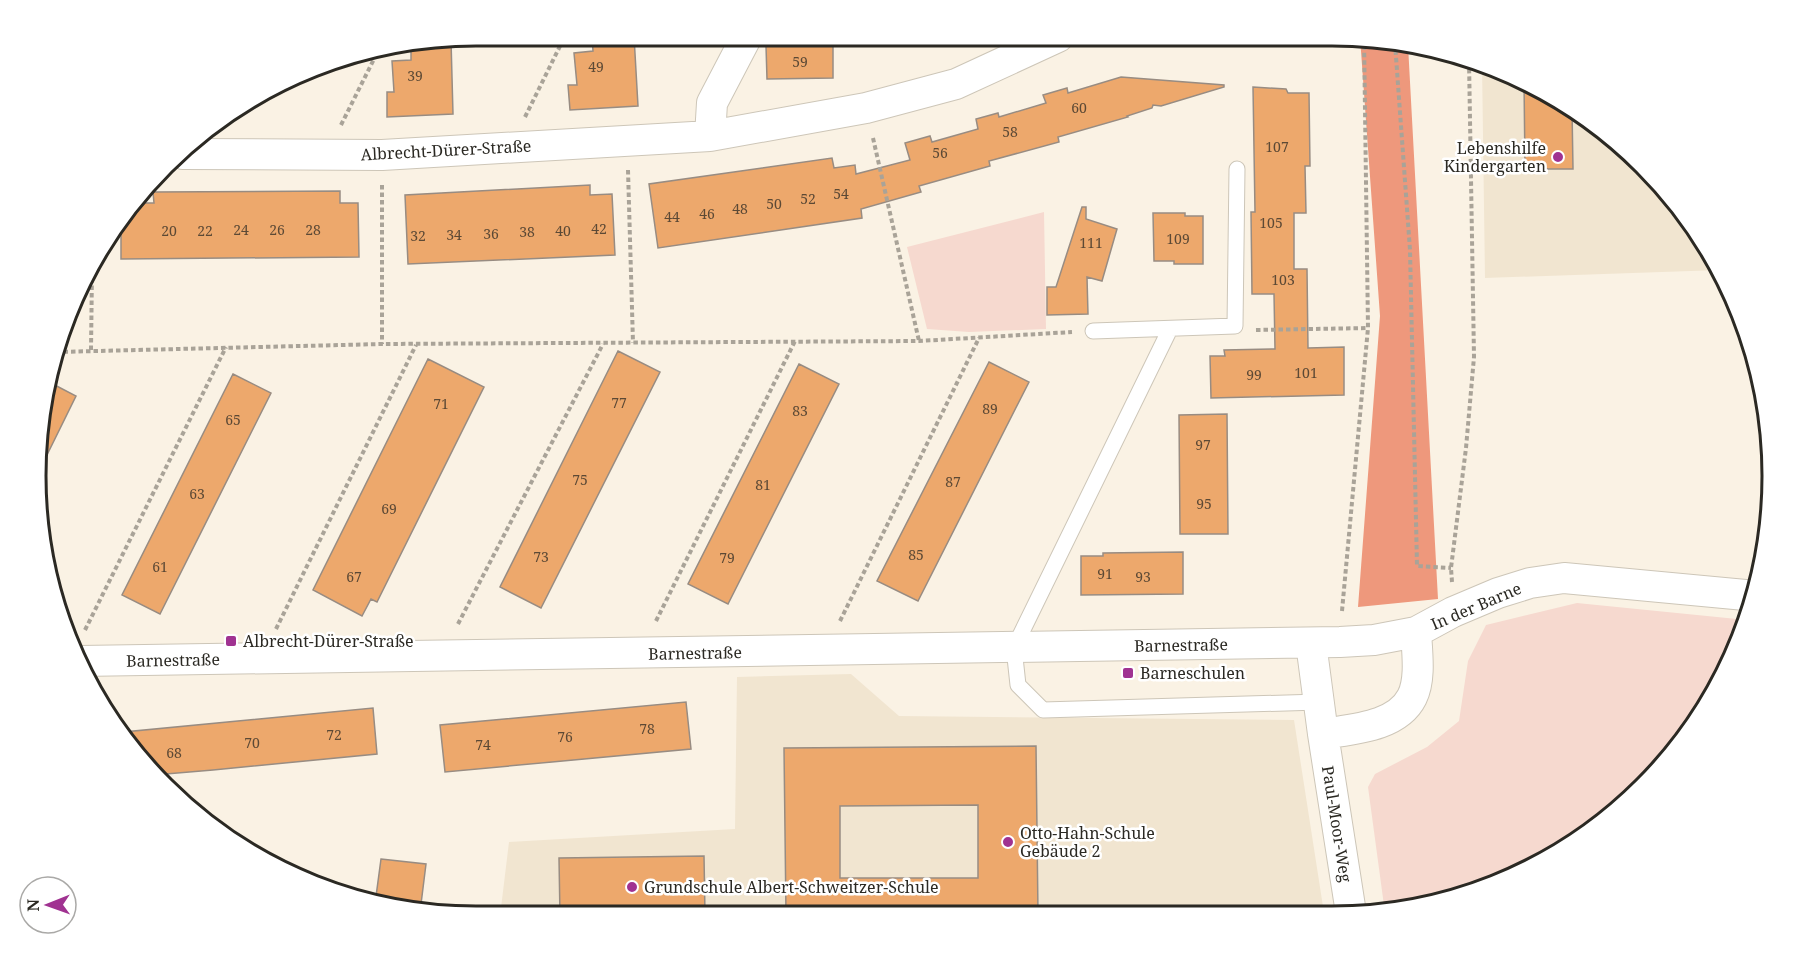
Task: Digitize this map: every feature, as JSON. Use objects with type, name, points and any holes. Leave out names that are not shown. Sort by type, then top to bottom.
[{"type":"street","points":[[710,136],[712,103],[742,46]]},
{"type":"street","name":"Albrecht-Dürer-Straße","points":[[192,154],[382,155],[710,136],[866,108],[956,84],[1028,46]]},
{"type":"street","name":"In der Barne","points":[[1325,643],[1374,640],[1416,632],[1453,612],[1519,586],[1564,578],[1746,595]]},
{"type":"street","points":[[1325,643],[1319,702],[1323,734],[1374,724],[1395,716],[1412,698],[1417,673],[1416,632]]},
{"type":"street","name":"Barnestraße","points":[[88,661],[1325,643]]},
{"type":"street","name":"Paul-Moor-Weg","points":[[1323,734],[1350,906]]},
{"type":"lane","points":[[1093,331],[1235,327],[1237,169]]},
{"type":"lane","points":[[1170,329],[1014,648],[1018,686],[1043,710],[1319,702]]},
{"type":"path","points":[[510,147],[560,46]]},
{"type":"path","points":[[1325,643],[1368,328],[1364,47]]},
{"type":"path","points":[[1396,51],[1410,250],[1417,566],[1451,568]]},
{"type":"path","points":[[326,155],[373,59]]},
{"type":"path","points":[[1453,612],[1451,568],[1466,448],[1474,357],[1469,68]]},
{"type":"path","points":[[866,108],[919,341]]},
{"type":"path","points":[[627,142],[633,343]]},
{"type":"path","points":[[382,155],[382,344]]},
{"type":"path","points":[[91,350],[93,283]]},
{"type":"path","points":[[1235,327],[1243,330],[1368,328]]},
{"type":"path","points":[[65,351],[382,344],[919,341],[1093,331]]},
{"type":"path","points":[[825,651],[979,338]]},
{"type":"path","points":[[640,654],[795,341]]},
{"type":"path","points":[[441,657],[603,344]]},
{"type":"path","points":[[261,660],[416,345]]},
{"type":"path","points":[[84,631],[226,347]]},
{"type":"shaded area","points":[[1361,47],[1408,54],[1438,599],[1358,607],[1380,316]]},
{"type":"shaded area","name":"Lebenshilfe Kindergarten","points":[[1482,73],[1548,104],[1616,153],[1637,172],[1674,215],[1710,270],[1485,278]]},
{"type":"shaded area","points":[[1044,212],[1046,329],[969,332],[927,329],[907,247]]},
{"type":"shaded area","points":[[1577,603],[1738,619],[1705,692],[1674,738],[1637,781],[1594,818],[1547,849],[1497,874],[1444,892],[1384,904],[1368,787],[1375,774],[1427,747],[1459,721],[1468,661],[1486,625]]},
{"type":"shaded area","points":[[851,674],[899,716],[1294,720],[1323,906],[501,906],[509,842],[735,829],[737,677]]},
{"type":"building","points":[[593,46],[635,46],[638,106],[570,110],[568,85],[577,85],[574,53],[593,51]]},
{"type":"building","points":[[766,46],[833,46],[833,78],[767,79]]},
{"type":"building","points":[[451,47],[453,114],[387,117],[387,92],[394,92],[392,61],[411,60],[411,52]]},
{"type":"building","points":[[1121,77],[1224,85],[1224,87],[1161,106],[1153,105],[1152,108],[1128,117],[1058,137],[1059,142],[989,161],[990,166],[919,186],[921,192],[861,209],[862,218],[658,248],[649,184],[832,158],[834,168],[855,165],[856,174],[910,160],[905,143],[930,136],[932,142],[978,129],[976,119],[998,113],[999,117],[1046,103],[1043,95],[1067,88],[1068,93]]},
{"type":"building","points":[[1253,87],[1286,89],[1288,93],[1309,93],[1310,166],[1305,166],[1306,213],[1294,213],[1294,269],[1307,269],[1308,348],[1344,347],[1344,395],[1211,398],[1210,356],[1225,356],[1224,350],[1275,349],[1274,294],[1252,294],[1251,212],[1255,212]]},
{"type":"building","points":[[1524,92],[1572,120],[1573,169],[1525,169]]},
{"type":"building","points":[[590,185],[590,195],[612,194],[615,255],[408,264],[405,195]]},
{"type":"building","points":[[340,191],[340,203],[358,203],[359,257],[121,259],[121,235],[145,203],[154,203],[154,192]]},
{"type":"building","points":[[1082,207],[1086,207],[1086,219],[1117,229],[1102,281],[1087,277],[1088,314],[1047,315],[1047,287],[1056,287]]},
{"type":"building","points":[[1153,213],[1185,213],[1185,216],[1203,216],[1203,264],[1154,261]]},
{"type":"building","points":[[618,351],[660,372],[541,608],[500,587]]},
{"type":"building","points":[[428,359],[484,387],[377,602],[371,599],[362,616],[313,590]]},
{"type":"building","points":[[989,362],[1029,382],[918,601],[877,581]]},
{"type":"building","points":[[799,364],[839,384],[728,604],[688,584]]},
{"type":"building","points":[[233,374],[271,393],[160,614],[122,595]]},
{"type":"building","points":[[57,386],[76,396],[47,455]]},
{"type":"building","points":[[1227,414],[1228,534],[1180,534],[1179,415]]},
{"type":"building","points":[[1183,552],[1183,594],[1081,595],[1081,556],[1103,556],[1103,553]]},
{"type":"building","points":[[686,702],[691,749],[445,772],[440,725]]},
{"type":"building","points":[[373,708],[377,754],[166,774],[130,731]]},
{"type":"building","name":"Otto-Hahn-Schule Gebäude 2","points":[[1036,746],[1038,906],[786,906],[784,748]],"holes":[[[978,805],[978,878],[840,878],[840,806]]]},
{"type":"building","name":"Grundschule Albert-Schweitzer-Schule","points":[[704,856],[705,906],[560,906],[559,858]]},
{"type":"building","points":[[381,859],[426,864],[421,903],[376,894]]},
{"type":"place","name":"Lebenshilfe Kindergarten","points":[[1558,157]]},
{"type":"place","name":"Albrecht-Dürer-Straße","points":[[231,641]]},
{"type":"place","name":"Barneschulen","points":[[1128,673]]},
{"type":"place","name":"Otto-Hahn-Schule Gebäude 2","points":[[1008,842]]},
{"type":"place","name":"Grundschule Albert-Schweitzer-Schule","points":[[632,887]]}]
